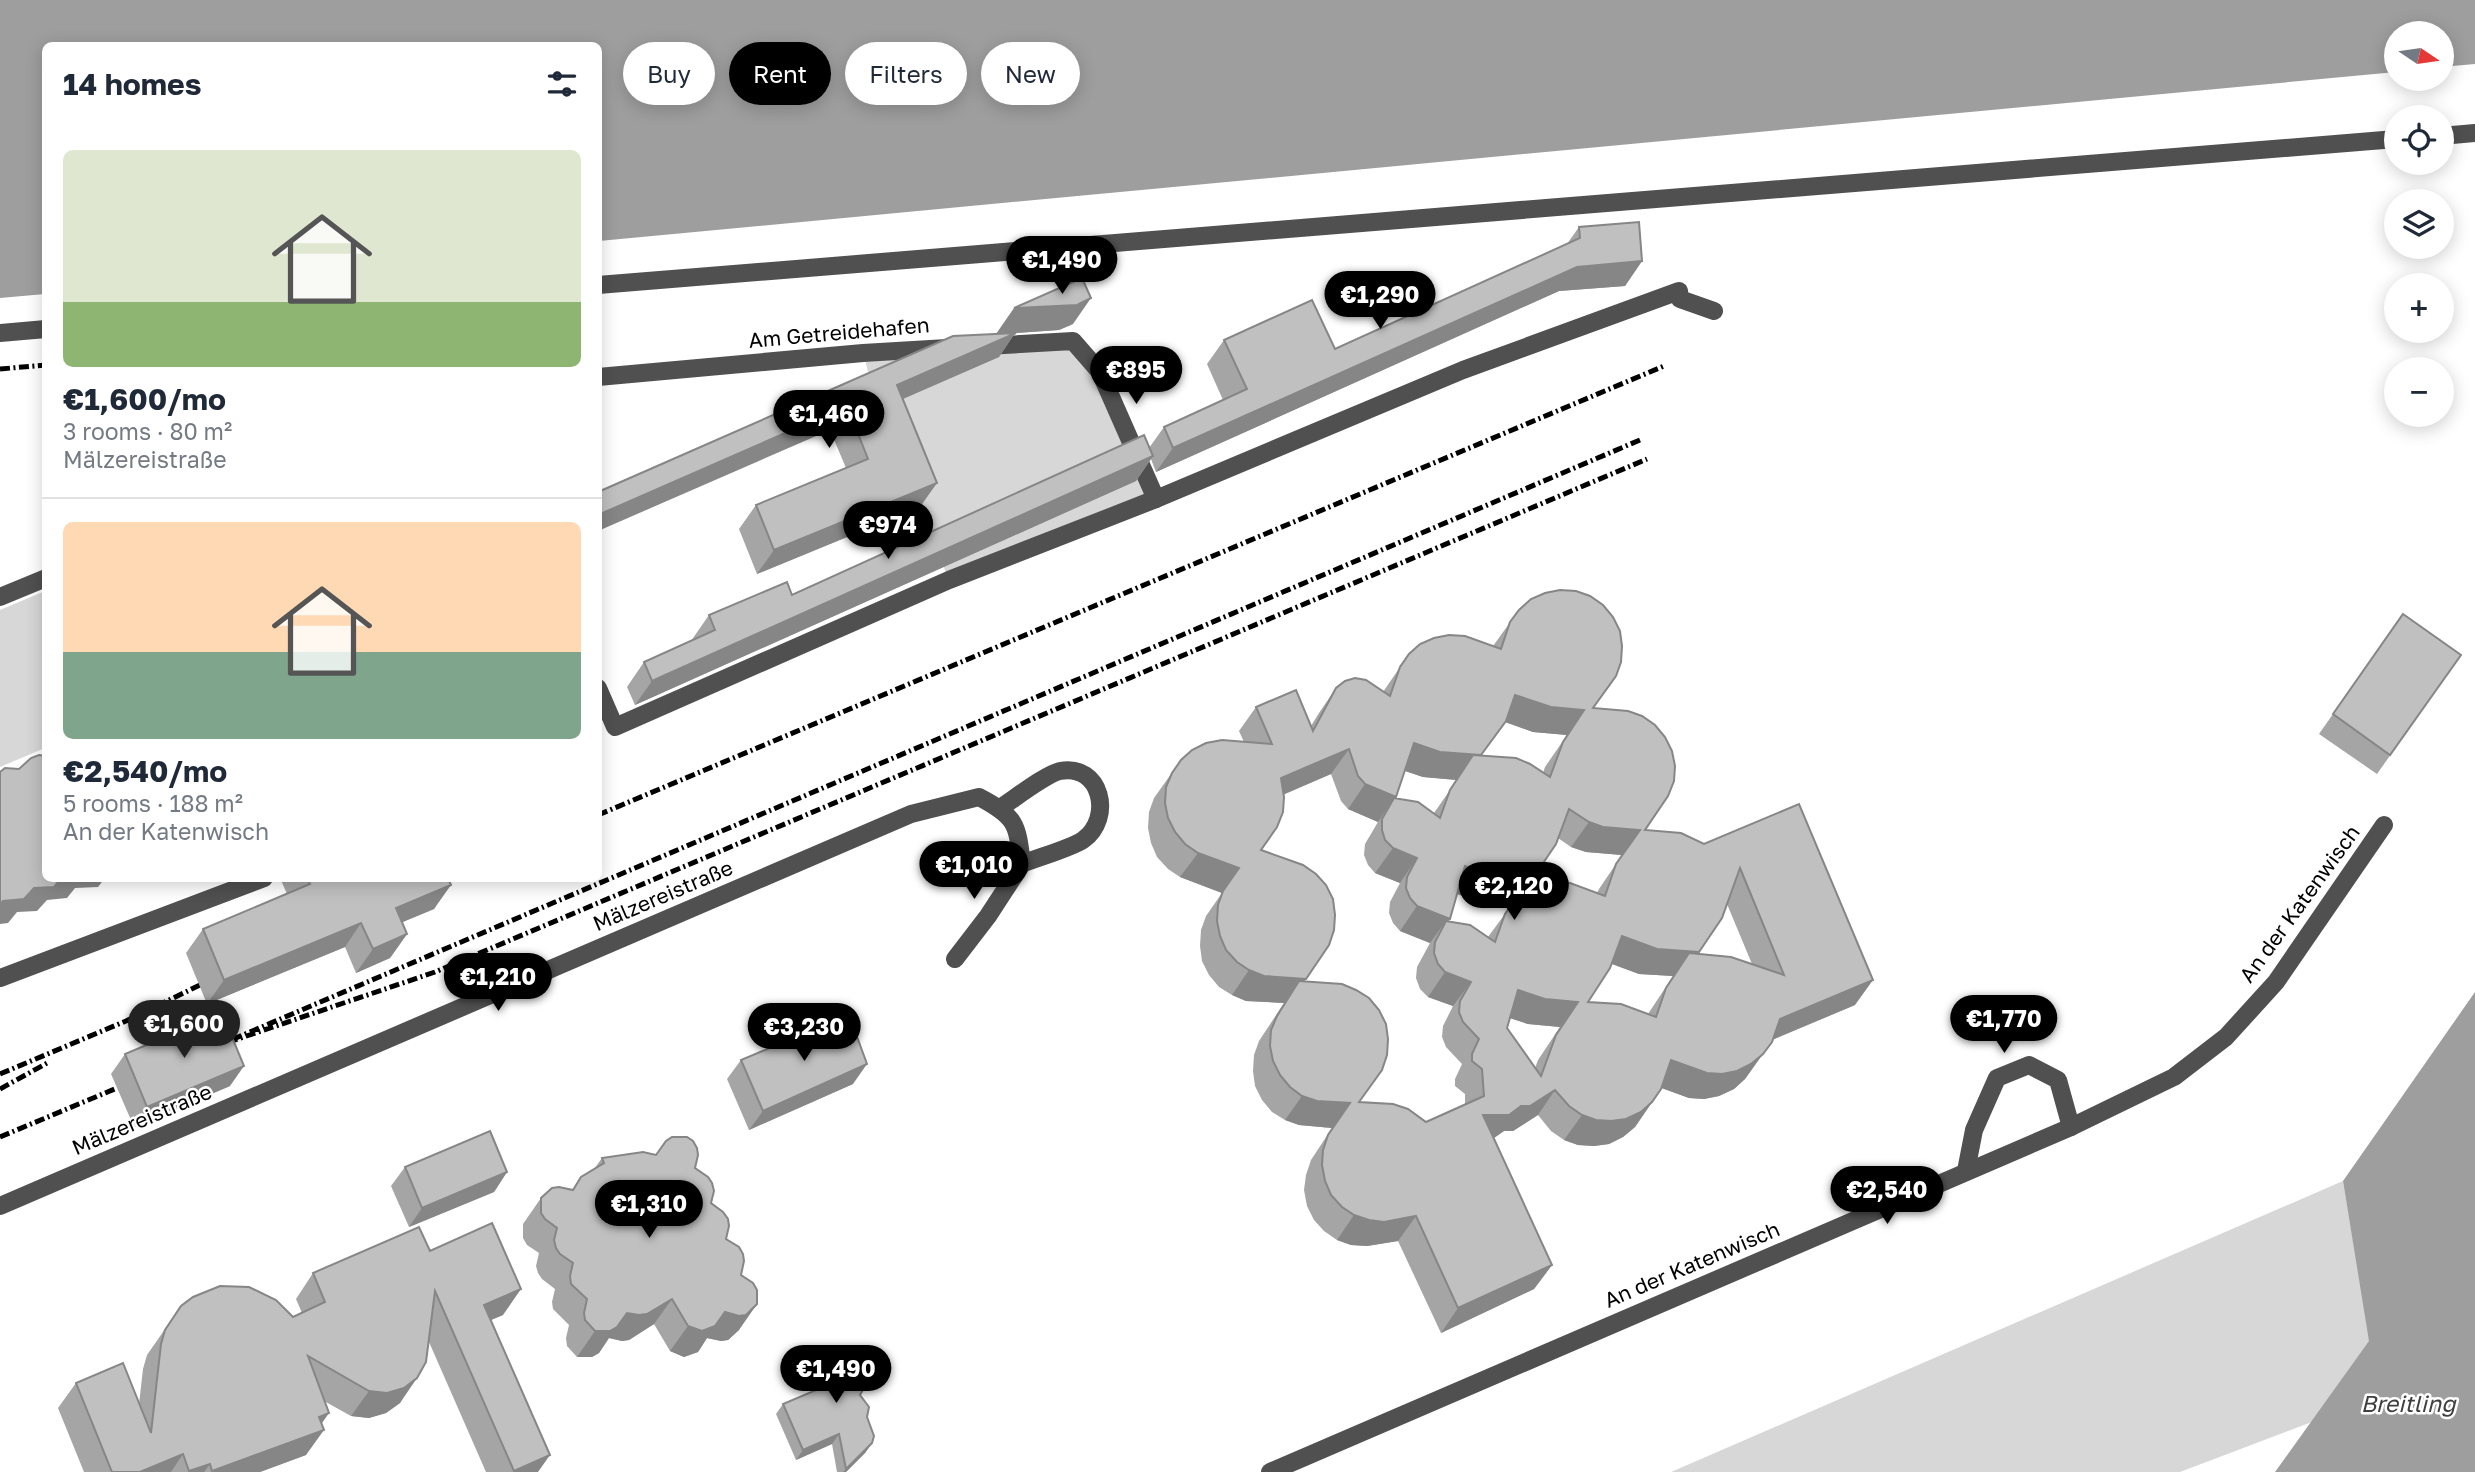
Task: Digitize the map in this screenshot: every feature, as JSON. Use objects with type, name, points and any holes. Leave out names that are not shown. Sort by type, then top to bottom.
[{"type":"street","points":[[2454,135],[2475,133]]},
{"type":"street","points":[[602,285],[2384,140]]},
{"type":"street","points":[[602,733],[949,580],[1156,499],[1463,370],[1679,291],[1680,299],[1713,311]]},
{"type":"street","points":[[0,333],[42,329]]},
{"type":"street","name":"Am Getreidehafen","points":[[602,377],[863,353],[1073,341],[1100,372],[1156,499]]},
{"type":"street","points":[[0,597],[42,580]]},
{"type":"street","points":[[602,697],[615,727]]},
{"type":"street","points":[[955,959],[1023,863],[1083,839],[1099,823],[1102,803],[1094,781],[1077,771],[1058,772],[1000,808],[1018,828],[1023,863]]},
{"type":"street","name":"Mälzereistraße","points":[[0,1206],[911,814],[979,797],[1000,808]]},
{"type":"street","name":"An der Katenwisch","points":[[1270,1472],[2071,1127],[2174,1077],[2226,1037],[2276,982],[2384,825]]},
{"type":"street","points":[[0,978],[253,882]]},
{"type":"street","points":[[1966,1171],[1974,1129],[1997,1078],[2029,1065],[2058,1080],[2071,1127]]},
{"type":"shaded area","points":[[1073,341],[1100,372],[1156,499],[949,580],[874,394],[863,353]]},
{"type":"shaded area","points":[[42,592],[42,749],[0,767],[0,610]]},
{"type":"shaded area","points":[[2343,1181],[2370,1341],[2312,1422],[2180,1472],[1671,1472]]},
{"type":"water","points":[[0,0],[2475,0],[2475,64],[2454,66],[2454,21],[2384,21],[2384,73],[602,241],[602,42],[42,42],[42,294],[0,298]]},
{"type":"water","name":"Breitling","points":[[2475,992],[2475,1472],[2275,1472],[2369,1341],[2343,1181]]},
{"type":"building","points":[[1639,222],[1642,261],[1577,267],[1173,448],[1164,427],[1247,389],[1224,340],[1312,300],[1335,349],[1580,238],[1579,227]]},
{"type":"building","points":[[1082,278],[1091,298],[1077,305],[1014,308]]},
{"type":"building","points":[[1016,333],[897,385],[937,483],[774,550],[756,505],[868,459],[847,406],[602,513],[602,490],[953,336]]},
{"type":"building","points":[[1144,435],[1153,456],[652,681],[644,662],[715,630],[709,615],[787,582],[792,595]]},
{"type":"building","points":[[1576,591],[1603,605],[1613,617],[1620,631],[1621,662],[1616,676],[1593,708],[1628,711],[1642,716],[1655,725],[1672,751],[1674,781],[1668,796],[1645,830],[1681,833],[1704,844],[1799,804],[1873,980],[1780,1019],[1772,1042],[1763,1054],[1737,1071],[1707,1073],[1671,1060],[1661,1089],[1652,1102],[1641,1112],[1626,1119],[1596,1120],[1582,1115],[1569,1106],[1555,1090],[1530,1106],[1521,1106],[1509,1115],[1483,1115],[1552,1265],[1458,1308],[1416,1216],[1384,1222],[1369,1220],[1354,1215],[1331,1195],[1322,1165],[1323,1150],[1328,1135],[1350,1103],[1317,1101],[1302,1096],[1290,1087],[1273,1061],[1271,1030],[1299,981],[1342,984],[1369,998],[1386,1024],[1387,1055],[1382,1070],[1359,1102],[1393,1104],[1408,1109],[1426,1122],[1484,1096],[1482,1069],[1472,1061],[1472,1054],[1479,1039],[1463,1022],[1459,1012],[1460,1001],[1471,982],[1445,972],[1434,953],[1435,942],[1446,921],[1470,925],[1495,942],[1505,914],[1529,880],[1570,883],[1605,896],[1616,864],[1640,830],[1603,827],[1589,822],[1569,809],[1556,844],[1533,878],[1491,875],[1465,866],[1450,919],[1417,906],[1410,898],[1406,888],[1407,877],[1417,858],[1393,848],[1385,840],[1382,819],[1394,798],[1418,802],[1440,818],[1450,790],[1473,755],[1516,758],[1550,777],[1563,742],[1584,710],[1551,707],[1515,695],[1506,721],[1481,755],[1440,752],[1414,743],[1396,797],[1365,784],[1358,776],[1349,749],[1281,778],[1283,812],[1277,827],[1261,850],[1303,865],[1316,874],[1333,899],[1335,915],[1329,945],[1306,979],[1264,976],[1237,962],[1226,950],[1217,921],[1218,905],[1223,891],[1239,868],[1198,853],[1185,844],[1168,818],[1166,787],[1181,760],[1206,743],[1222,740],[1272,744],[1256,707],[1296,690],[1313,731],[1336,688],[1345,681],[1355,678],[1366,680],[1390,696],[1400,667],[1409,654],[1420,644],[1434,638],[1465,636],[1501,649],[1510,622],[1519,610],[1531,599],[1545,593]],"holes":[[[1740,868],[1784,975],[1731,957],[1689,953],[1666,988],[1656,1017],[1621,1004],[1588,1002],[1610,968],[1622,936],[1657,949],[1699,952],[1722,918]],[[1518,990],[1545,999],[1578,1002],[1556,1035],[1541,1076],[1507,1028]]]},
{"type":"building","points":[[2403,614],[2461,655],[2390,755],[2333,714]]},
{"type":"building","points":[[42,755],[42,882],[58,882],[54,887],[34,888],[24,899],[3,901],[0,905],[0,772],[5,768],[19,769],[31,758]]},
{"type":"building","points":[[309,882],[450,882],[451,885],[396,908],[407,934],[373,949],[361,923],[224,980],[203,929],[310,884]]},
{"type":"building","points":[[222,1013],[244,1066],[147,1107],[125,1054]]},
{"type":"building","points":[[849,1015],[867,1064],[763,1111],[741,1060]]},
{"type":"building","points":[[490,1131],[507,1172],[422,1208],[405,1167]]},
{"type":"building","points":[[672,1137],[687,1137],[697,1148],[695,1168],[712,1183],[714,1191],[711,1203],[728,1219],[726,1239],[739,1247],[743,1254],[741,1275],[753,1283],[757,1290],[757,1304],[746,1315],[725,1312],[715,1326],[702,1331],[688,1326],[672,1299],[647,1314],[627,1313],[617,1327],[610,1331],[595,1331],[585,1320],[587,1299],[571,1284],[573,1263],[556,1248],[554,1240],[557,1228],[541,1213],[541,1198],[552,1188],[573,1190],[581,1177],[604,1163],[602,1158],[643,1152],[656,1155]]},
{"type":"building","points":[[492,1223],[521,1289],[484,1305],[550,1455],[514,1471],[435,1291],[426,1362],[417,1378],[404,1388],[387,1393],[369,1391],[308,1356],[329,1413],[319,1417],[324,1430],[212,1471],[210,1464],[189,1471],[183,1454],[140,1472],[112,1472],[76,1383],[123,1363],[151,1433],[165,1330],[181,1306],[193,1297],[220,1286],[249,1287],[276,1300],[293,1317],[325,1302],[313,1273],[419,1227],[430,1251]]},
{"type":"building","points":[[841,1346],[858,1349],[869,1363],[868,1381],[860,1395],[869,1407],[867,1417],[874,1436],[872,1443],[846,1469],[839,1434],[803,1450],[783,1404],[821,1388],[818,1370],[820,1361],[825,1354]]},
{"type":"railway","points":[[0,369],[42,365]]},
{"type":"railway","points":[[602,813],[1664,366]]},
{"type":"railway","points":[[1640,440],[217,1046],[435,972],[1647,459]]},
{"type":"railway","points":[[0,1074],[126,1021],[200,985]]},
{"type":"railway","points":[[0,1089],[49,1062]]},
{"type":"railway","points":[[0,1137],[117,1088]]}]
